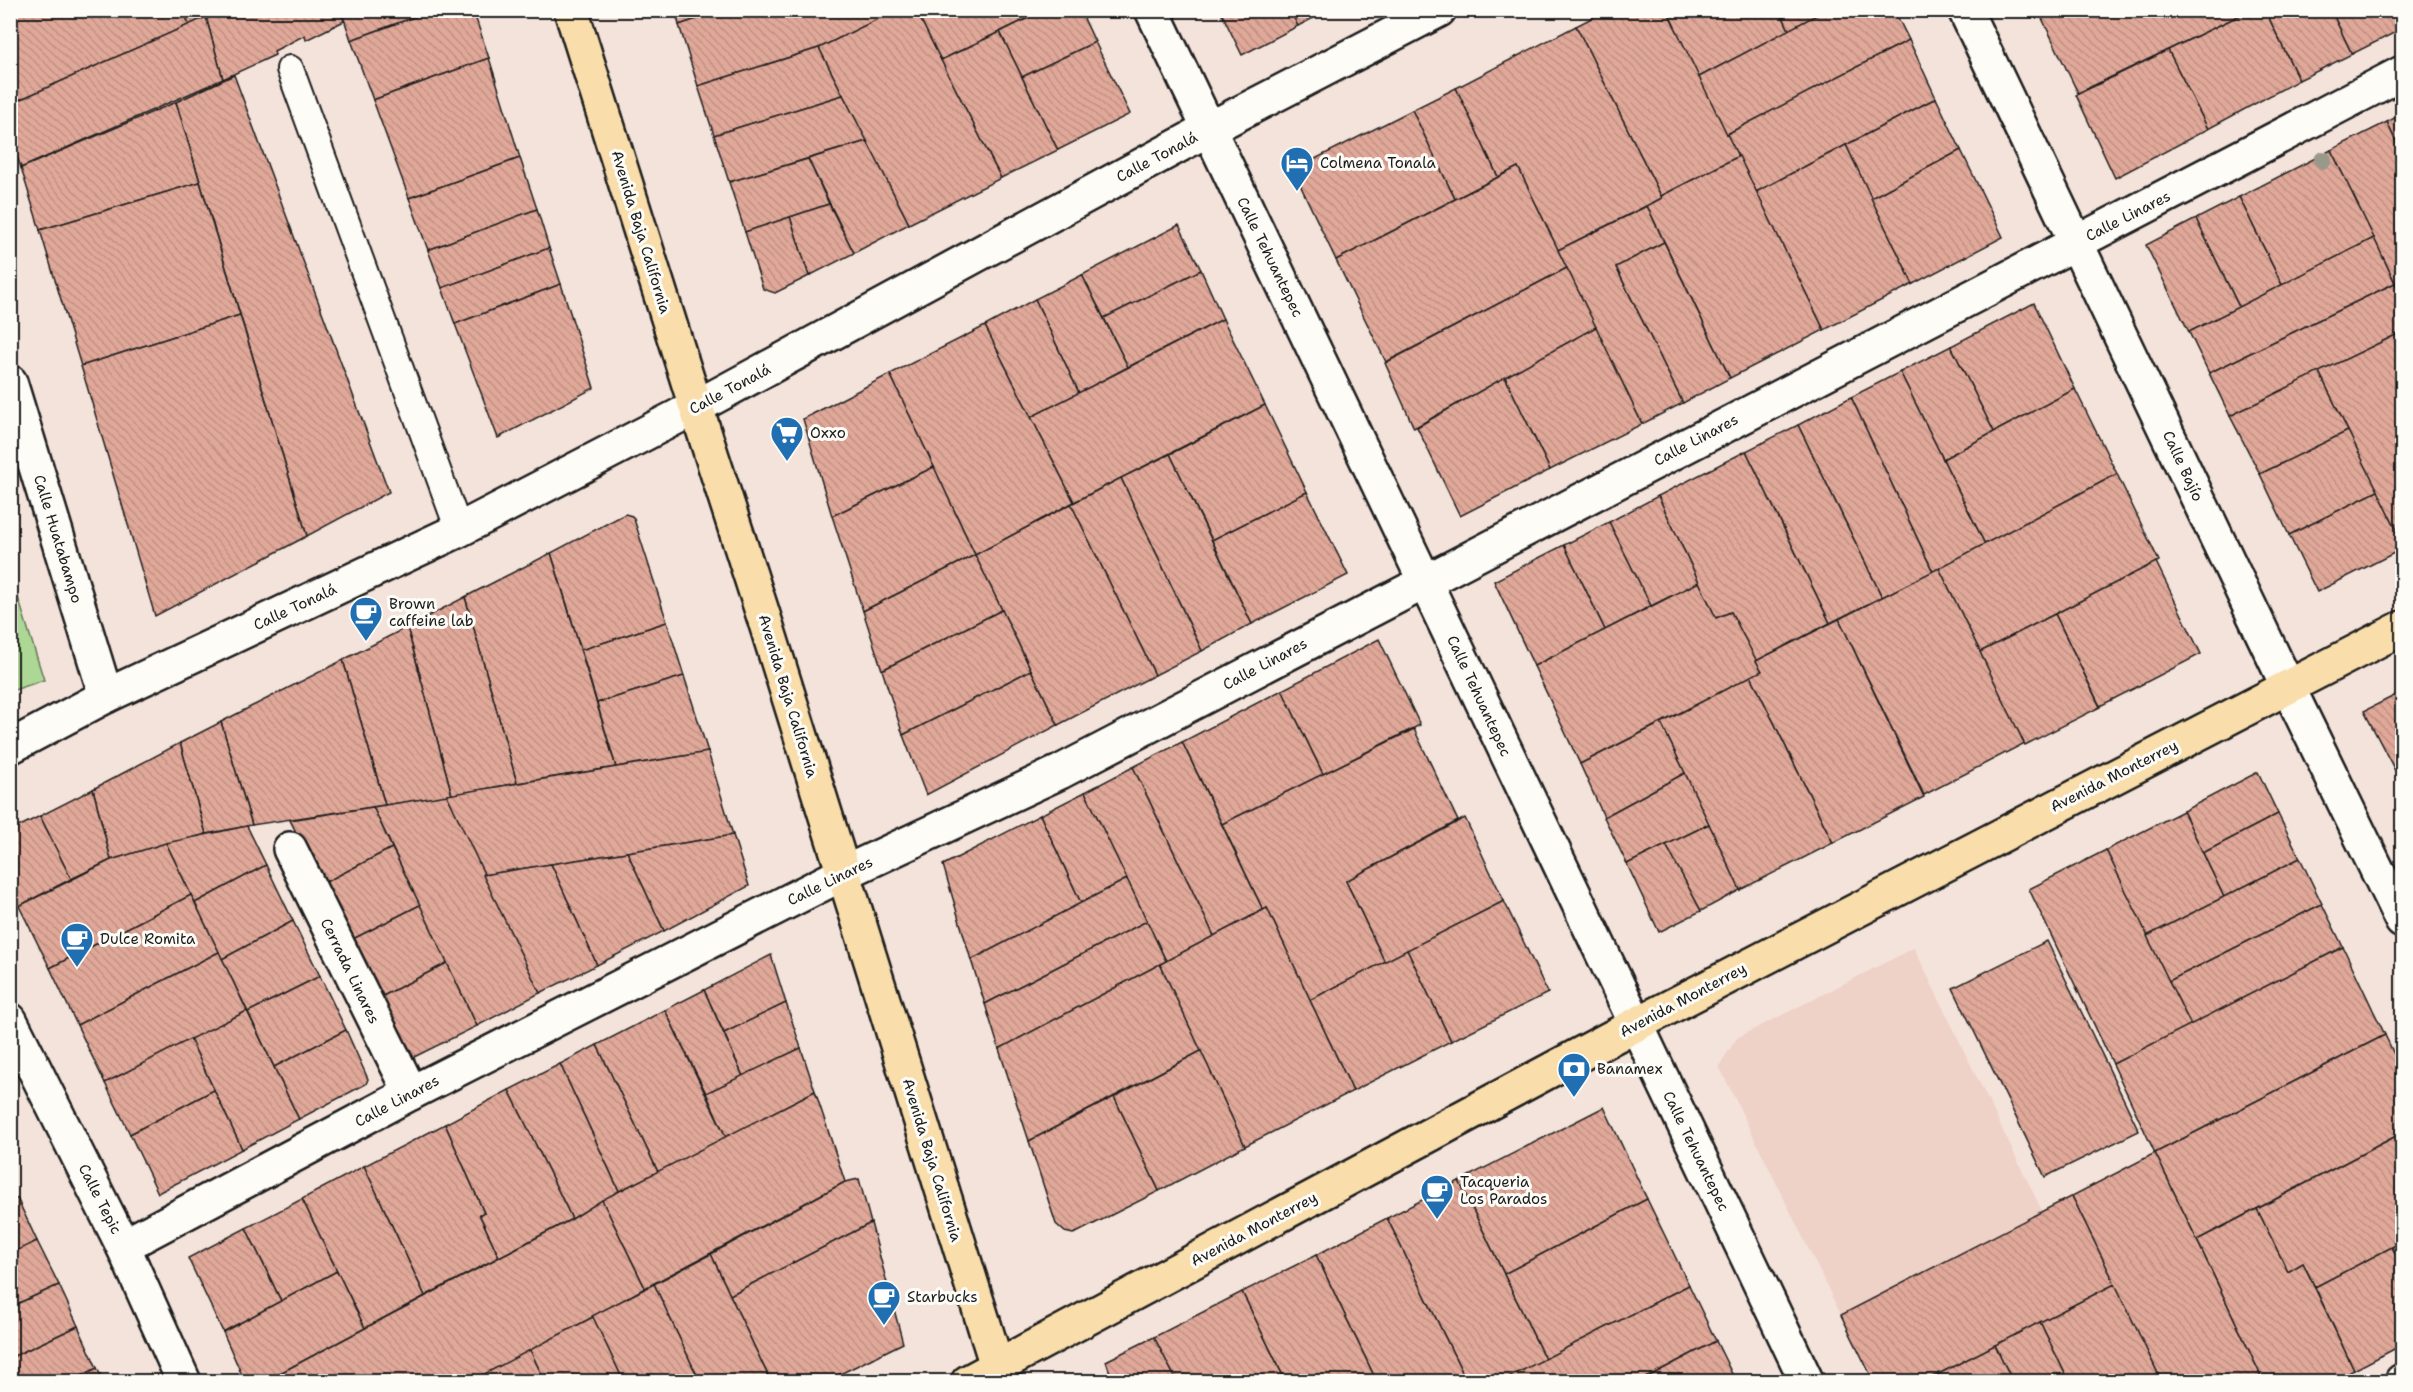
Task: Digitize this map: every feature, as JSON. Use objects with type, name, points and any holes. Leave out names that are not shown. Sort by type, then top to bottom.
[{"type":"main road","name":"Avenida Baja California","points":[[571,10],[767,627],[999,1374]]},
{"type":"main road","name":"Avenida Monterrey","points":[[968,1382],[999,1374],[1635,1025],[2403,628]]},
{"type":"street","name":"Calle Tehuantepec","points":[[1152,10],[1807,1382]]},
{"type":"street","name":"Calle Tonalá","points":[[10,747],[106,696],[459,530],[696,407],[1209,129],[1438,10]]},
{"type":"street","name":"Calle Bajío","points":[[1965,10],[2288,687],[2403,921]]},
{"type":"street","name":"Calle Linares","points":[[123,1246],[411,1093],[842,874],[1060,772],[2403,73]]},
{"type":"street","name":"Calle Huatabampo","points":[[10,382],[106,696]]},
{"type":"street","name":"Cerrada Linares","points":[[290,849],[411,1093]]},
{"type":"street","name":"Calle Tepic","points":[[10,1020],[123,1246],[184,1382]]},
{"type":"lane","points":[[290,69],[459,530]]},
{"type":"shaded area","points":[[1914,948],[2042,1211],[1841,1315],[1719,1066],[1737,1038]]},
{"type":"green space","points":[[11,575],[44,680],[10,691]]},
{"type":"building","points":[[10,10],[184,10],[189,25],[10,104]]},
{"type":"building","points":[[184,10],[341,10],[344,21],[306,40],[305,35],[274,51],[275,55],[223,79],[206,17],[189,25]]},
{"type":"building","points":[[341,10],[434,10],[351,40]]},
{"type":"building","points":[[434,10],[473,10],[489,58],[373,100],[351,40]]},
{"type":"building","points":[[675,10],[724,10],[679,25]]},
{"type":"building","points":[[724,10],[887,10],[889,14],[819,48],[698,86],[679,25]]},
{"type":"building","points":[[896,10],[916,10],[1001,178],[909,224],[819,48]]},
{"type":"building","points":[[916,10],[1045,10],[941,60]]},
{"type":"building","points":[[1045,10],[1080,10],[1095,42],[1022,77],[1000,32]]},
{"type":"building","points":[[1220,10],[1290,10],[1298,26],[1242,55]]},
{"type":"building","points":[[1290,10],[1329,10],[1298,26]]},
{"type":"building","points":[[1607,10],[1667,10],[1739,156],[1661,196],[1576,26]]},
{"type":"building","points":[[1667,10],[1780,10],[1789,30],[1699,77]]},
{"type":"building","points":[[1780,10],[1826,10],[1789,30]]},
{"type":"building","points":[[1826,10],[1894,10],[1909,40],[1727,134],[1699,77]]},
{"type":"building","points":[[2038,10],[2251,10],[2078,93]]},
{"type":"building","points":[[2251,10],[2265,10],[2299,80],[2208,129],[2168,50]]},
{"type":"building","points":[[2265,10],[2331,10],[2352,54],[2299,80]]},
{"type":"building","points":[[2331,10],[2395,10],[2402,29],[2352,54]]},
{"type":"building","points":[[2395,10],[2402,10],[2402,27]]},
{"type":"building","points":[[206,17],[223,79],[21,168],[10,134],[10,104]]},
{"type":"building","points":[[1576,26],[1662,198],[1558,250],[1518,167],[1498,177],[1456,88]]},
{"type":"building","points":[[1000,32],[1058,150],[1001,178],[941,60]]},
{"type":"building","points":[[1909,40],[1936,98],[1756,192],[1727,134]]},
{"type":"building","points":[[1095,42],[1130,114],[1058,150],[1022,77]]},
{"type":"building","points":[[819,48],[843,95],[714,135],[698,86]]},
{"type":"building","points":[[2168,50],[2208,129],[2115,178],[2076,95]]},
{"type":"building","points":[[489,58],[520,158],[409,198],[373,100]]},
{"type":"building","points":[[234,75],[389,492],[307,536],[176,102]]},
{"type":"building","points":[[1456,88],[1498,177],[1455,199],[1412,110]]},
{"type":"building","points":[[843,95],[867,141],[729,182],[714,135]]},
{"type":"building","points":[[1936,98],[1961,150],[1871,198],[1846,145]]},
{"type":"building","points":[[176,102],[200,182],[40,230],[21,168]]},
{"type":"building","points":[[1412,110],[1455,199],[1336,260],[1293,170]]},
{"type":"building","points":[[2402,114],[2402,156],[2387,122]]},
{"type":"building","points":[[2387,122],[2402,156],[2402,297],[2331,150]]},
{"type":"building","points":[[867,141],[909,224],[854,253],[808,159]]},
{"type":"building","points":[[1846,145],[1913,284],[1824,330],[1756,192]]},
{"type":"building","points":[[1961,150],[2003,237],[1913,284],[1871,198]]},
{"type":"building","points":[[2331,150],[2374,238],[2282,285],[2239,197]]},
{"type":"building","points":[[1739,156],[1824,330],[1730,378],[1647,206],[1662,198],[1661,196]]},
{"type":"building","points":[[520,158],[537,209],[428,250],[409,198]]},
{"type":"building","points":[[808,159],[829,204],[745,232],[729,182]]},
{"type":"building","points":[[1518,167],[1567,268],[1386,362],[1336,260]]},
{"type":"building","points":[[200,182],[240,315],[81,366],[40,230]]},
{"type":"building","points":[[2239,197],[2282,285],[2239,307],[2196,219]]},
{"type":"building","points":[[829,204],[854,253],[809,276],[790,217]]},
{"type":"building","points":[[1647,206],[1664,242],[1616,267],[1683,403],[1642,424],[1558,250]]},
{"type":"building","points":[[537,209],[549,248],[442,288],[428,250]]},
{"type":"building","points":[[790,217],[809,276],[775,293],[763,289],[745,232]]},
{"type":"building","points":[[2196,219],[2239,307],[2189,332],[2146,245]]},
{"type":"building","points":[[1179,225],[1201,270],[1104,318],[1082,275]]},
{"type":"building","points":[[2374,238],[2395,283],[2209,373],[2189,332]]},
{"type":"building","points":[[1664,242],[1730,378],[1683,403],[1616,267]]},
{"type":"building","points":[[549,248],[561,284],[455,324],[442,288]]},
{"type":"building","points":[[1567,268],[1596,327],[1414,428],[1385,363]]},
{"type":"building","points":[[1201,270],[1223,319],[1128,367],[1104,318]]},
{"type":"building","points":[[1082,275],[1128,367],[1079,393],[1035,299]]},
{"type":"building","points":[[2395,283],[2402,297],[2402,332],[2230,416],[2209,373]]},
{"type":"building","points":[[561,284],[594,388],[498,438],[455,324]]},
{"type":"building","points":[[1035,299],[1079,393],[1031,417],[985,326]]},
{"type":"building","points":[[2034,303],[2075,389],[1994,432],[1951,346]]},
{"type":"building","points":[[240,315],[307,536],[155,616],[81,366]]},
{"type":"building","points":[[1223,319],[1265,405],[1074,502],[1031,417]]},
{"type":"building","points":[[985,326],[1074,502],[975,555],[890,374]]},
{"type":"building","points":[[1596,327],[1642,424],[1550,470],[1505,377]]},
{"type":"building","points":[[2402,332],[2402,541],[2319,372]]},
{"type":"building","points":[[1951,346],[1994,432],[1943,459],[1900,372]]},
{"type":"building","points":[[1900,372],[1985,544],[1933,572],[1851,397]]},
{"type":"building","points":[[2319,372],[2348,431],[2260,474],[2230,416]]},
{"type":"building","points":[[890,374],[934,467],[832,516],[803,419]]},
{"type":"building","points":[[1505,377],[1550,470],[1460,516],[1417,427]]},
{"type":"building","points":[[2075,389],[2117,474],[1985,544],[1943,459]]},
{"type":"building","points":[[1851,397],[1933,572],[1882,597],[1798,425]]},
{"type":"building","points":[[1265,405],[1307,492],[1212,540],[1170,454]]},
{"type":"building","points":[[1798,425],[1882,597],[1830,623],[1746,451]]},
{"type":"building","points":[[2348,431],[2378,491],[2289,535],[2260,474]]},
{"type":"building","points":[[1746,451],[1830,623],[1756,661],[1731,612],[1716,618],[1658,496]]},
{"type":"building","points":[[1170,454],[1252,624],[1202,651],[1121,478]]},
{"type":"building","points":[[934,467],[975,555],[863,611],[832,516]]},
{"type":"building","points":[[2117,474],[2159,561],[1980,652],[1939,568]]},
{"type":"building","points":[[1121,478],[1202,651],[1155,675],[1071,504]]},
{"type":"building","points":[[2378,491],[2402,541],[2402,549],[2317,592],[2289,535]]},
{"type":"building","points":[[1307,492],[1348,575],[1252,624],[1212,540]]},
{"type":"building","points":[[1658,496],[1699,582],[1651,606],[1609,522]]},
{"type":"building","points":[[1071,504],[1155,675],[1058,725],[975,555]]},
{"type":"building","points":[[625,514],[634,519],[667,622],[581,650],[551,553]]},
{"type":"building","points":[[1609,522],[1651,606],[1605,630],[1564,545]]},
{"type":"building","points":[[1564,545],[1605,630],[1534,666],[1494,581]]},
{"type":"building","points":[[551,553],[616,767],[517,783],[465,597]]},
{"type":"building","points":[[975,555],[1002,610],[882,670],[863,611]]},
{"type":"building","points":[[2156,562],[2201,654],[2100,706],[2055,614]]},
{"type":"building","points":[[1939,568],[2025,743],[1924,795],[1839,619]]},
{"type":"building","points":[[1699,582],[1716,618],[1731,612],[1762,671],[1580,764],[1534,666]]},
{"type":"building","points":[[465,597],[517,783],[452,795],[407,627]]},
{"type":"building","points":[[1002,610],[1031,670],[903,735],[882,670]]},
{"type":"building","points":[[2055,614],[2100,707],[2025,745],[1980,652]]},
{"type":"building","points":[[1839,619],[1924,797],[1833,843],[1751,676],[1762,671],[1756,661]]},
{"type":"building","points":[[667,622],[684,676],[597,703],[581,650]]},
{"type":"building","points":[[407,627],[452,795],[385,805],[343,660]]},
{"type":"building","points":[[1379,639],[1420,725],[1323,774],[1282,690]]},
{"type":"building","points":[[343,660],[385,805],[252,825],[221,722]]},
{"type":"building","points":[[1031,670],[1058,725],[926,795],[903,735]]},
{"type":"building","points":[[684,676],[708,752],[616,767],[597,703]]},
{"type":"building","points":[[1751,676],[1833,843],[1740,890],[1661,723]]},
{"type":"building","points":[[1282,690],[1323,774],[1222,824],[1182,742]]},
{"type":"building","points":[[2402,692],[2402,784],[2364,711]]},
{"type":"building","points":[[221,722],[252,825],[206,834],[180,743]]},
{"type":"building","points":[[1661,723],[1685,773],[1604,817],[1580,764]]},
{"type":"building","points":[[1414,729],[1458,821],[1346,881],[1385,962],[1310,1000],[1267,908],[1263,910],[1222,824]]},
{"type":"building","points":[[1182,742],[1263,910],[1214,936],[1133,767]]},
{"type":"building","points":[[180,743],[206,834],[111,860],[93,789]]},
{"type":"building","points":[[708,752],[733,835],[483,875],[447,795]]},
{"type":"building","points":[[1133,767],[1214,936],[1166,961],[1085,792]]},
{"type":"building","points":[[2258,772],[2278,814],[2203,853],[2183,811]]},
{"type":"building","points":[[1685,773],[1709,824],[1627,864],[1604,817]]},
{"type":"building","points":[[93,789],[111,860],[71,879],[40,816]]},
{"type":"building","points":[[1085,792],[1127,879],[1081,903],[1040,815]]},
{"type":"building","points":[[447,795],[540,993],[477,1026],[373,807]]},
{"type":"building","points":[[373,807],[392,848],[322,884],[290,820]]},
{"type":"building","points":[[2183,811],[2224,897],[2147,936],[2106,850]]},
{"type":"building","points":[[2278,814],[2300,858],[2224,897],[2203,853]]},
{"type":"building","points":[[1040,815],[1081,903],[971,960],[943,865]]},
{"type":"building","points":[[40,816],[71,879],[19,906],[10,888],[10,831]]},
{"type":"building","points":[[1465,818],[1504,901],[1385,962],[1346,881]]},
{"type":"building","points":[[1709,824],[1740,890],[1701,911],[1666,845]]},
{"type":"building","points":[[247,826],[266,865],[195,903],[166,843]]},
{"type":"building","points":[[733,835],[749,886],[664,931],[627,852]]},
{"type":"building","points":[[166,843],[191,895],[50,968],[19,906],[111,860]]},
{"type":"building","points":[[1666,845],[1701,911],[1659,932],[1627,864]]},
{"type":"building","points":[[392,848],[420,905],[349,941],[322,884]]},
{"type":"building","points":[[2106,850],[2191,1025],[2113,1064],[2029,889]]},
{"type":"building","points":[[627,852],[664,931],[597,965],[551,864]]},
{"type":"building","points":[[2300,858],[2322,904],[2169,981],[2147,936]]},
{"type":"building","points":[[551,864],[597,965],[540,993],[483,875]]},
{"type":"building","points":[[266,865],[293,921],[222,959],[195,903]]},
{"type":"building","points":[[1127,879],[1147,921],[985,1004],[971,960]]},
{"type":"building","points":[[191,895],[219,952],[77,1025],[50,968]]},
{"type":"building","points":[[1504,901],[1548,993],[1451,1041],[1407,950]]},
{"type":"building","points":[[2322,904],[2343,947],[2191,1025],[2169,981]]},
{"type":"building","points":[[420,905],[447,963],[375,1000],[349,941]]},
{"type":"building","points":[[1267,908],[1353,1091],[1245,1146],[1160,964]]},
{"type":"building","points":[[293,921],[320,976],[248,1012],[222,959]]},
{"type":"building","points":[[1147,921],[1166,961],[999,1049],[985,1004]]},
{"type":"building","points":[[2047,941],[2139,1131],[2045,1177],[1953,988]]},
{"type":"building","points":[[2343,947],[2385,1035],[2155,1153],[2113,1064]]},
{"type":"building","points":[[1407,950],[1451,1041],[1353,1091],[1310,1000]]},
{"type":"building","points":[[219,952],[247,1011],[105,1083],[77,1025]]},
{"type":"building","points":[[771,955],[786,1003],[724,1033],[704,990]]},
{"type":"building","points":[[447,963],[477,1026],[408,1060],[377,999]]},
{"type":"building","points":[[1160,964],[1201,1051],[1029,1141],[999,1049]]},
{"type":"building","points":[[320,976],[346,1030],[274,1067],[248,1012]]},
{"type":"building","points":[[704,990],[743,1076],[706,1093],[665,1010]]},
{"type":"building","points":[[786,1003],[801,1048],[743,1076],[724,1033]]},
{"type":"building","points":[[665,1010],[726,1137],[658,1172],[597,1045]]},
{"type":"building","points":[[247,1011],[299,1119],[242,1149],[190,1039]]},
{"type":"building","points":[[346,1030],[368,1079],[366,1084],[299,1119],[274,1067]]},
{"type":"building","points":[[2385,1035],[2402,1071],[2402,1133],[2197,1240],[2155,1153]]},
{"type":"building","points":[[190,1039],[214,1090],[130,1134],[105,1083]]},
{"type":"building","points":[[597,1045],[658,1172],[619,1191],[560,1064]]},
{"type":"building","points":[[801,1048],[815,1091],[726,1137],[706,1093]]},
{"type":"building","points":[[1201,1051],[1245,1146],[1159,1191],[1114,1097]]},
{"type":"building","points":[[560,1064],[619,1191],[572,1219],[509,1090]]},
{"type":"building","points":[[214,1090],[242,1149],[158,1193],[130,1134]]},
{"type":"building","points":[[509,1090],[572,1219],[499,1257],[479,1214],[484,1213],[445,1124]]},
{"type":"building","points":[[815,1091],[845,1182],[645,1288],[602,1200]]},
{"type":"building","points":[[1114,1097],[1159,1191],[1078,1232],[1073,1234],[1065,1232],[1056,1224],[1029,1141]]},
{"type":"building","points":[[1604,1107],[1647,1199],[1504,1274],[1459,1181]]},
{"type":"building","points":[[445,1124],[484,1213],[479,1214],[499,1257],[425,1296],[364,1166]]},
{"type":"building","points":[[2402,1133],[2402,1242],[2315,1287],[2303,1263],[2288,1272],[2257,1209]]},
{"type":"building","points":[[2155,1153],[2264,1382],[2162,1382],[2072,1196]]},
{"type":"building","points":[[364,1166],[425,1296],[365,1328],[302,1199]]},
{"type":"building","points":[[859,1179],[871,1223],[730,1295],[711,1254],[845,1182]]},
{"type":"building","points":[[1459,1181],[1545,1359],[1500,1382],[1467,1382],[1387,1218]]},
{"type":"building","points":[[2072,1196],[2115,1284],[1923,1382],[1874,1382],[1841,1315]]},
{"type":"building","points":[[17,1198],[37,1241],[10,1254],[10,1201]]},
{"type":"building","points":[[302,1199],[337,1271],[281,1301],[246,1228]]},
{"type":"building","points":[[1647,1199],[1689,1285],[1545,1359],[1504,1274]]},
{"type":"building","points":[[602,1200],[645,1288],[593,1317],[471,1382],[263,1382],[572,1219]]},
{"type":"building","points":[[2257,1209],[2288,1272],[2303,1263],[2354,1370],[2333,1382],[2264,1382],[2197,1240]]},
{"type":"building","points":[[1387,1218],[1467,1382],[1377,1382],[1316,1255]]},
{"type":"building","points":[[871,1223],[903,1343],[824,1382],[771,1382],[730,1295]]},
{"type":"building","points":[[246,1228],[281,1301],[223,1332],[188,1258]]},
{"type":"building","points":[[37,1241],[59,1285],[10,1307],[10,1254]]},
{"type":"building","points":[[2402,1242],[2402,1269],[2392,1247]]},
{"type":"building","points":[[2392,1247],[2402,1269],[2402,1345],[2354,1370],[2315,1287]]},
{"type":"building","points":[[711,1254],[771,1382],[700,1382],[654,1284]]},
{"type":"building","points":[[1316,1255],[1377,1382],[1286,1382],[1242,1292]]},
{"type":"building","points":[[337,1271],[365,1328],[263,1382],[245,1382],[223,1332]]},
{"type":"building","points":[[654,1284],[700,1382],[624,1382],[592,1316]]},
{"type":"building","points":[[2115,1284],[2162,1382],[2069,1382],[2040,1322]]},
{"type":"building","points":[[59,1285],[78,1326],[10,1358],[10,1307]]},
{"type":"building","points":[[1689,1285],[1716,1341],[1638,1382],[1500,1382]]},
{"type":"building","points":[[1242,1292],[1286,1382],[1177,1382],[1154,1337]]},
{"type":"building","points":[[593,1317],[624,1382],[545,1382],[530,1350]]},
{"type":"building","points":[[2040,1322],[2069,1382],[2013,1382],[1995,1345]]},
{"type":"building","points":[[78,1326],[97,1368],[70,1382],[10,1382],[10,1358]]},
{"type":"building","points":[[1154,1337],[1177,1382],[1113,1382],[1106,1361]]},
{"type":"building","points":[[1716,1341],[1736,1382],[1638,1382]]},
{"type":"building","points":[[1995,1345],[2013,1382],[1923,1382]]},
{"type":"building","points":[[530,1350],[545,1382],[474,1382],[473,1380]]},
{"type":"building","points":[[97,1368],[104,1382],[70,1382]]},
{"type":"place","name":"Colmena Tonala","points":[[1297,192]]},
{"type":"place","name":"Oxxo","points":[[787,462]]},
{"type":"place","name":"Brown caffeine lab","points":[[366,642]]},
{"type":"place","name":"Dulce Romita","points":[[77,968]]},
{"type":"place","name":"Banamex","points":[[1574,1098]]},
{"type":"place","name":"Tacqueria Los Parados","points":[[1437,1220]]},
{"type":"place","name":"Starbucks","points":[[884,1326]]}]
